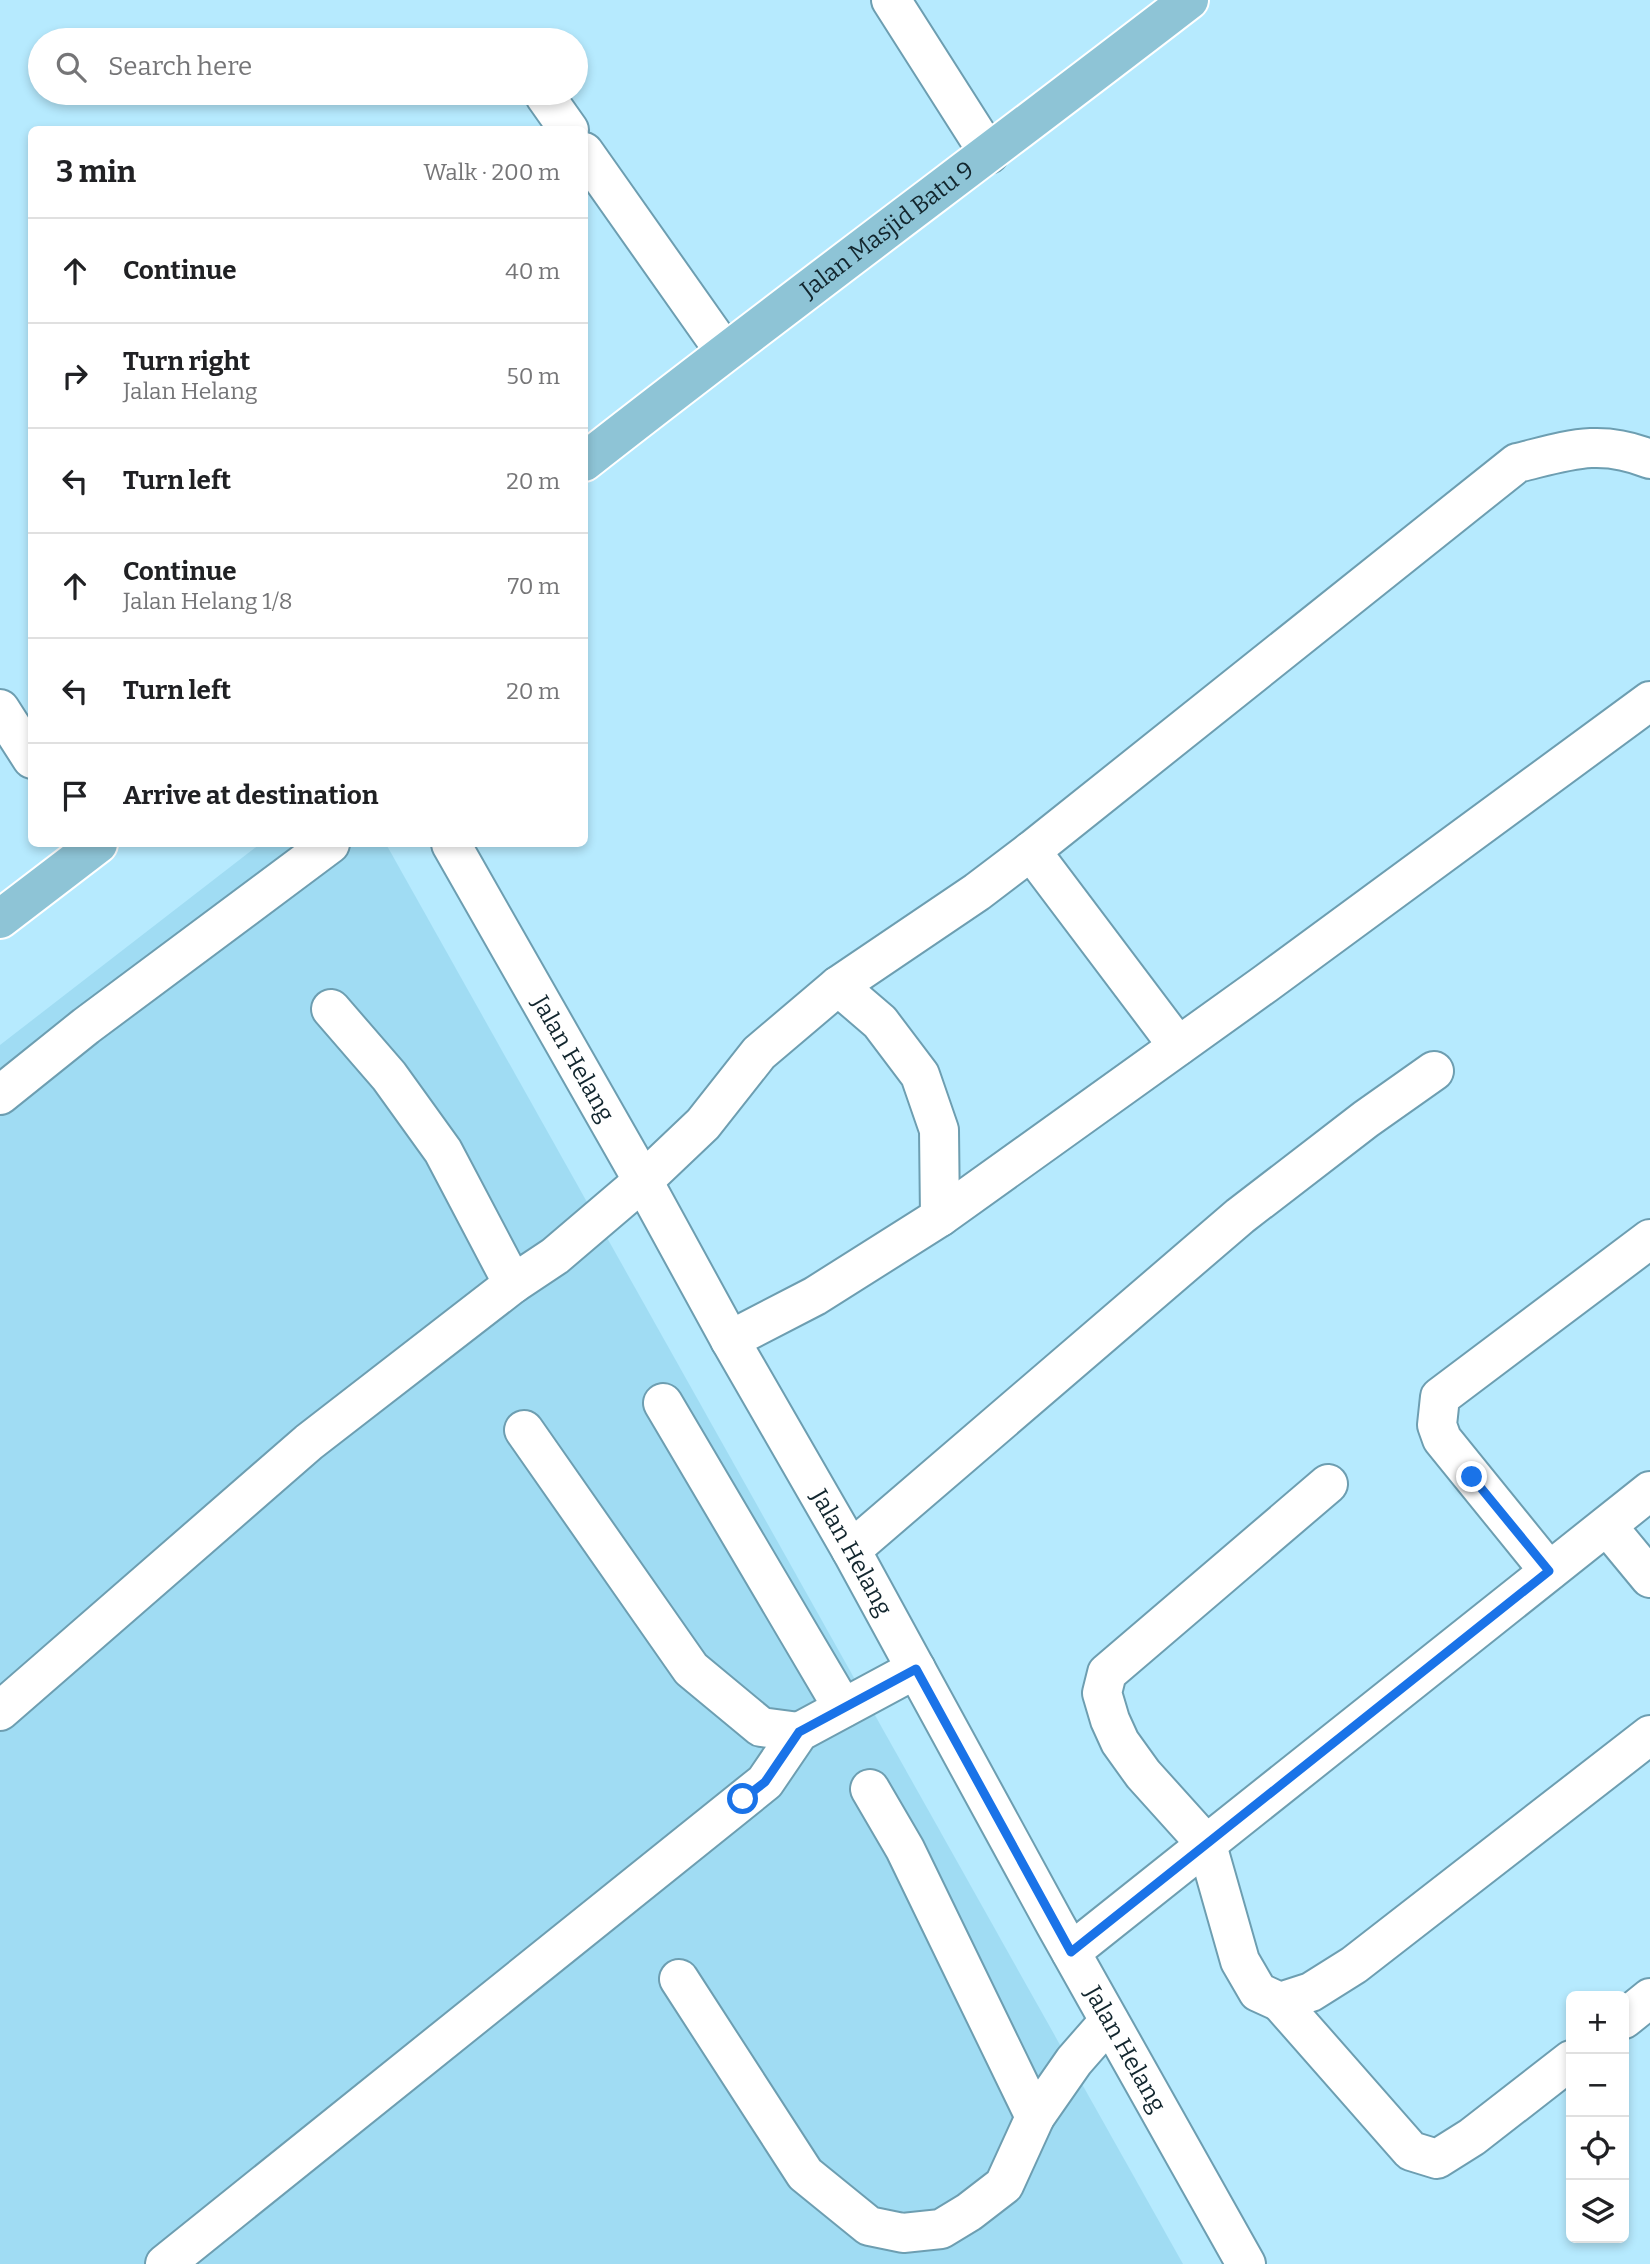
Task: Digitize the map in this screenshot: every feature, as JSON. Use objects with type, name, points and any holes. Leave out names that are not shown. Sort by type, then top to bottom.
[{"type":"main road","name":"Jalan Masjid Batu 9","points":[[588,459],[725,352],[980,139],[1189,0]]},
{"type":"main road","points":[[0,919],[90,847]]},
{"type":"street","points":[[891,0],[980,139]]},
{"type":"street","points":[[551,105],[566,126]]},
{"type":"street","points":[[588,158],[725,352]]},
{"type":"street","points":[[0,1712],[309,1442],[513,1284],[555,1256],[643,1181],[703,1124],[759,1053],[838,986],[977,892],[1031,851],[1517,463],[1589,446],[1634,452],[1650,459]]},
{"type":"street","points":[[730,1340],[815,1296],[940,1217],[1650,701]]},
{"type":"street","points":[[0,709],[28,753]]},
{"type":"street","points":[[0,1095],[86,1026],[326,847]]},
{"type":"street","name":"Jalan Helang","points":[[453,847],[851,1550],[1109,2021],[1246,2264]]},
{"type":"street","points":[[1031,851],[1178,1046]]},
{"type":"street","points":[[838,986],[880,1022],[920,1075],[939,1130],[940,1217]]},
{"type":"street","points":[[331,1009],[389,1076],[443,1151],[513,1284]]},
{"type":"street","points":[[851,1550],[1240,1216],[1366,1119],[1434,1072]]},
{"type":"street","points":[[1549,1571],[1441,1439],[1437,1425],[1440,1397],[1650,1239]]},
{"type":"street","points":[[663,1403],[843,1708]]},
{"type":"street","points":[[524,1430],[691,1669],[761,1727],[799,1732]]},
{"type":"street","points":[[1328,1484],[1107,1673],[1102,1693],[1110,1720],[1120,1742],[1199,1852],[1240,1961],[1258,1992],[1280,2002],[1411,2151],[1437,2159],[1472,2137],[1566,2064]]},
{"type":"street","points":[[1071,1952],[1650,1491]]},
{"type":"street","points":[[1607,1525],[1650,1578]]},
{"type":"street","points":[[164,2264],[765,1782],[799,1732],[916,1669]]},
{"type":"street","points":[[1280,2002],[1311,1992],[1354,1965],[1650,1735]]},
{"type":"street","points":[[870,1789],[905,1849],[1035,2117]]},
{"type":"street","points":[[678,1979],[805,2174],[869,2226],[903,2233],[941,2229],[1004,2185],[1035,2117],[1074,2061],[1109,2021]]},
{"type":"street","points":[[1629,2015],[1650,1998]]},
{"type":"shaded area","points":[[256,847],[388,847],[1183,2264],[0,2264],[0,1045]]},
{"type":"route","points":[[743,1799],[765,1782],[799,1732],[916,1669],[1071,1952],[1549,1571],[1472,1477]]}]
